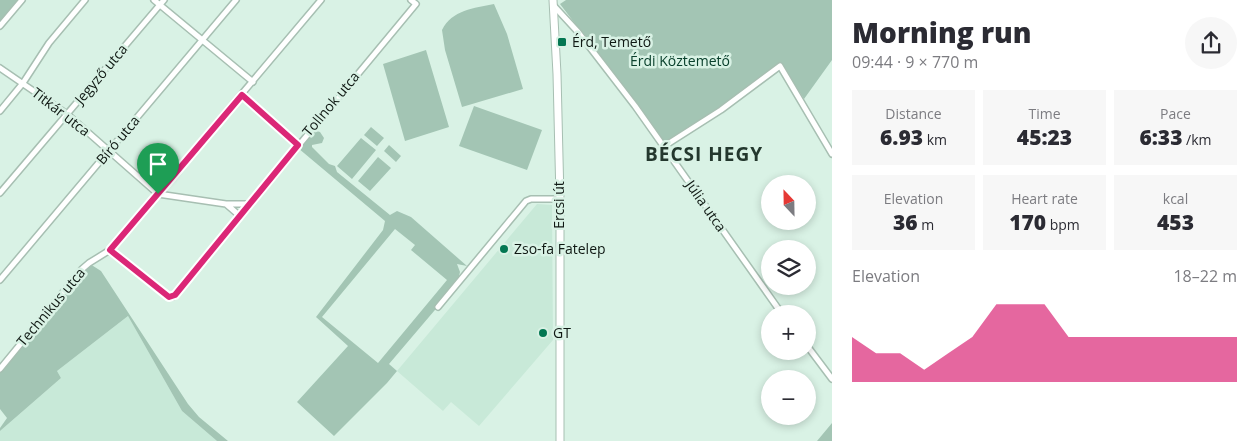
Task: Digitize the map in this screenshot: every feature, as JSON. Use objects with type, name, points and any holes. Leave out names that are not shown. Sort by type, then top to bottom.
[{"type":"main road","name":"Ercsi út","points":[[553,3],[560,199],[560,441]]},
{"type":"street","points":[[0,26],[22,0]]},
{"type":"street","points":[[0,111],[22,83],[49,42],[85,0]]},
{"type":"street","points":[[154,0],[253,82]]},
{"type":"street","name":"Jegyző utca","points":[[0,194],[164,0]]},
{"type":"street","name":"Bíró utca","points":[[0,280],[236,0]]},
{"type":"street","name":"Technikus utca","points":[[0,369],[82,269],[110,250],[321,0]]},
{"type":"street","name":"Tollnok utca","points":[[110,250],[171,297],[175,295],[413,2]]},
{"type":"street","name":"Júlia utca","points":[[553,3],[610,72],[776,305]]},
{"type":"street","points":[[662,147],[721,110],[780,66],[832,154]]},
{"type":"street","name":"Titkár utca","points":[[0,68],[67,114],[158,194]]},
{"type":"street","points":[[242,95],[298,145]]},
{"type":"street","points":[[158,194],[226,204],[249,204]]},
{"type":"street","points":[[438,307],[526,201],[531,199],[560,199]]},
{"type":"street","points":[[226,204],[240,216]]},
{"type":"street","points":[[816,358],[832,379]]},
{"type":"shaded area","points":[[537,204],[552,205],[553,340],[479,426],[451,402],[443,411],[397,371]]},
{"type":"shaded area","points":[[128,316],[182,411],[217,441],[0,441],[0,431],[61,378],[57,371]]},
{"type":"green space","points":[[0,0],[20,0],[0,23]]},
{"type":"green space","name":"Érdi Köztemető","points":[[566,0],[832,0],[832,60],[804,99],[781,64],[726,104],[664,144],[560,4]]},
{"type":"green space","points":[[494,4],[507,34],[523,89],[462,107],[445,50],[442,30],[446,23],[464,11]]},
{"type":"green space","points":[[426,50],[449,127],[405,141],[383,64]]},
{"type":"green space","points":[[474,106],[542,130],[527,170],[459,146]]},
{"type":"green space","points":[[371,127],[384,138],[377,146],[364,135]]},
{"type":"green space","points":[[313,130],[320,132],[324,138],[322,143],[312,145],[312,147],[329,164],[335,166],[337,172],[390,215],[397,211],[411,217],[467,266],[457,264],[460,272],[457,284],[389,364],[397,371],[334,436],[297,402],[348,346],[316,317],[383,230],[385,221],[298,148]],"holes":[[[395,229],[415,245],[411,250],[447,280],[378,363],[322,317]]]},
{"type":"green space","points":[[361,138],[376,150],[352,179],[337,166]]},
{"type":"green space","points":[[389,145],[401,156],[396,162],[384,151]]},
{"type":"green space","points":[[378,157],[391,168],[370,191],[358,181]]},
{"type":"green space","points":[[90,264],[101,271],[188,404],[199,417],[228,441],[217,441],[182,411],[128,316],[57,371],[61,378],[0,431],[7,418],[0,409],[0,372],[83,270]]},
{"type":"green space","points":[[832,423],[832,441],[817,441]]},
{"type":"place","name":"Érd, Temető","points":[[562,42]]},
{"type":"place","name":"Zso-fa Fatelep","points":[[504,249]]},
{"type":"place","name":"GT","points":[[543,333]]},
{"type":"district","name":"BÉCSI HEGY","points":[[704,154]]},
{"type":"route","points":[[242,95],[298,145],[173,297],[167,296],[110,250],[158,194],[242,95]]}]
